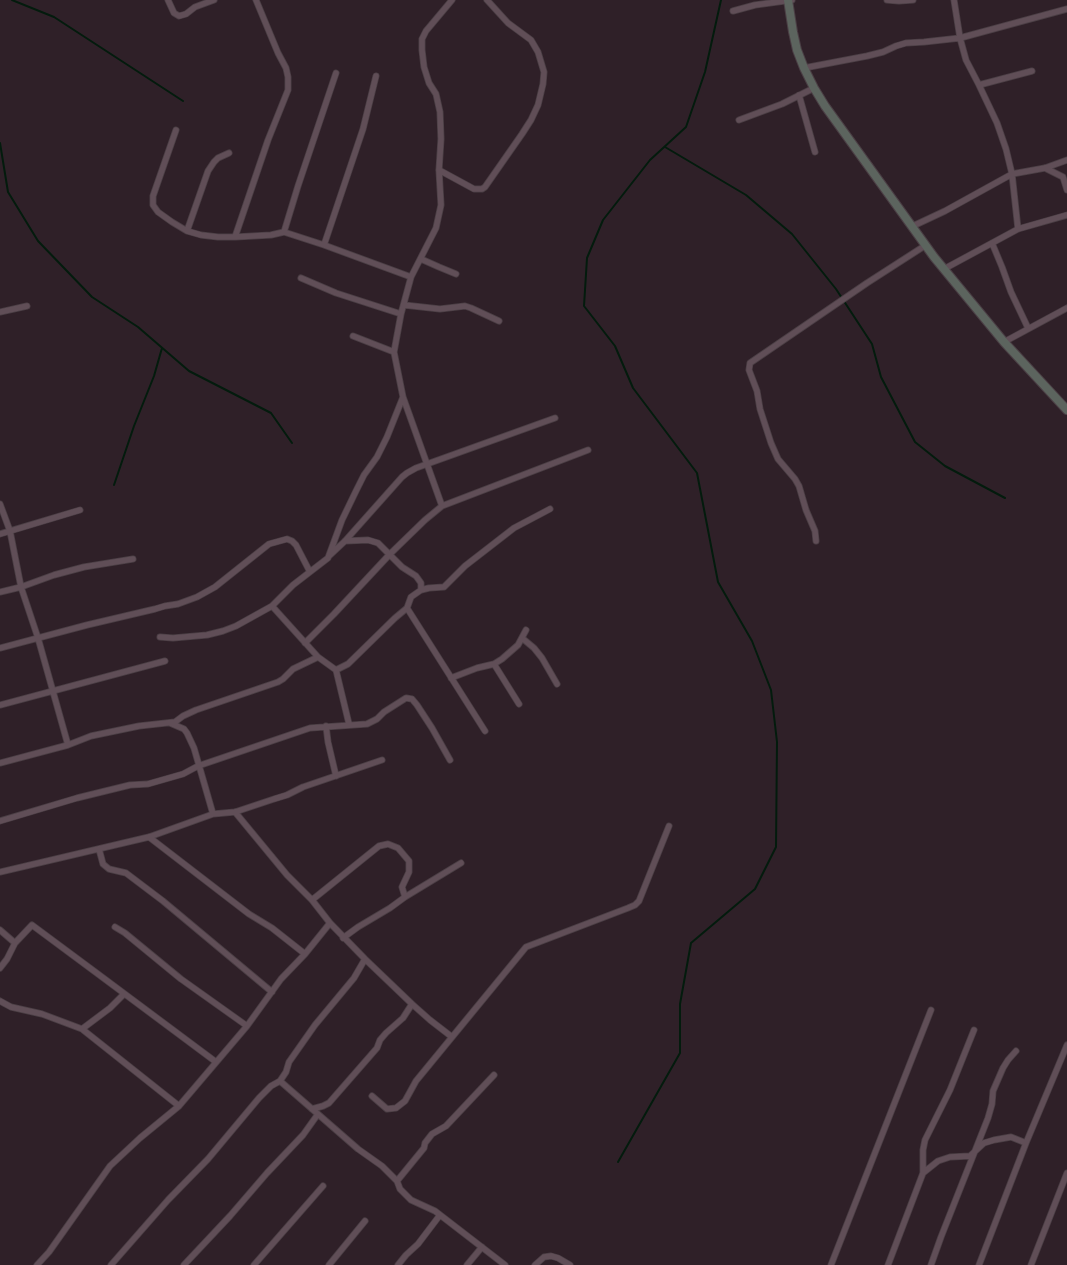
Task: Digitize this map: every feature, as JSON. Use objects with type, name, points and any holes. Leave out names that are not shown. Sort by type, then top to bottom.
[{"type":"street","points":[[168,0],[174,13],[179,16],[186,14],[195,7],[214,0]]},
{"type":"street","points":[[236,238],[268,140],[288,90],[286,68],[278,53],[256,0]]},
{"type":"street","points":[[442,506],[403,397],[394,352],[400,314],[411,278],[436,228],[441,205],[439,170],[441,140],[440,112],[436,94],[429,83],[424,67],[422,39],[426,31],[452,0]]},
{"type":"street","points":[[439,170],[474,189],[482,189],[485,187],[531,120],[538,105],[544,72],[538,52],[531,40],[508,23],[487,0]]},
{"type":"street","points":[[788,0],[797,50],[804,68],[814,88],[838,124],[944,269],[1004,342],[1067,410]]},
{"type":"street","points":[[734,11],[755,4],[792,0]]},
{"type":"street","points":[[886,0],[913,0]]},
{"type":"street","points":[[954,0],[960,38],[966,60],[997,123],[1006,149],[1012,174],[1018,228]]},
{"type":"street","points":[[804,68],[884,52],[906,43],[960,38],[1067,9]]},
{"type":"street","points":[[979,85],[1032,71]]},
{"type":"street","points":[[284,232],[336,73]]},
{"type":"street","points":[[324,245],[363,129],[376,76]]},
{"type":"street","points":[[739,120],[782,104],[814,88]]},
{"type":"street","points":[[799,96],[815,152]]},
{"type":"street","points":[[176,130],[153,196],[153,204],[158,212],[172,222],[187,231],[201,235],[236,238],[271,235],[284,232],[324,245],[411,278]]},
{"type":"street","points":[[187,231],[208,171],[218,158],[229,153]]},
{"type":"street","points":[[913,226],[945,211],[1012,174],[1045,168],[1067,160]]},
{"type":"street","points":[[1045,168],[1062,177],[1067,190]]},
{"type":"street","points":[[944,269],[1018,228],[1067,215]]},
{"type":"street","points":[[992,243],[1011,292],[1028,328]]},
{"type":"street","points":[[816,541],[815,531],[806,510],[799,486],[778,459],[771,443],[759,405],[757,391],[749,370],[750,363],[867,283],[926,245]]},
{"type":"street","points":[[421,259],[456,274]]},
{"type":"street","points":[[301,278],[336,293],[400,314]]},
{"type":"street","points":[[404,304],[440,309],[465,306],[499,321]]},
{"type":"street","points":[[0,312],[27,306]]},
{"type":"street","points":[[1004,342],[1067,308]]},
{"type":"street","points":[[353,336],[394,352]]},
{"type":"street","points":[[328,558],[342,520],[364,475],[377,457],[387,437],[403,397]]},
{"type":"street","points":[[160,637],[185,637],[223,631],[247,620],[272,606],[293,585],[328,558],[402,477],[416,468],[555,418]]},
{"type":"street","points":[[305,643],[390,554],[425,520],[442,506],[588,450]]},
{"type":"street","points":[[0,504],[10,531],[21,587],[38,638],[68,745]]},
{"type":"street","points":[[336,670],[348,664],[407,608],[411,597],[421,590],[444,587],[465,566],[514,528],[550,509]]},
{"type":"street","points":[[0,534],[80,510]]},
{"type":"street","points":[[0,648],[87,625],[178,604],[197,597],[215,587],[270,544],[288,539],[296,545],[310,572]]},
{"type":"street","points":[[345,541],[363,540],[378,543],[402,567],[416,576],[421,583],[421,590]]},
{"type":"street","points":[[0,592],[21,587],[54,575],[133,558]]},
{"type":"street","points":[[272,606],[318,657],[336,670],[349,724]]},
{"type":"street","points":[[407,608],[485,731]]},
{"type":"street","points":[[451,678],[477,668],[494,664],[502,659],[518,645],[526,630]]},
{"type":"street","points":[[522,638],[534,648],[542,658],[557,684]]},
{"type":"street","points":[[0,763],[68,745],[91,736],[138,726],[175,722],[183,716],[196,710],[278,682],[293,669],[318,657]]},
{"type":"street","points":[[0,705],[165,661]]},
{"type":"street","points":[[494,664],[519,704]]},
{"type":"street","points":[[0,820],[77,798],[130,785],[148,784],[183,774],[198,766],[310,728],[349,724],[367,724],[377,720],[384,712],[406,698],[412,698],[432,728],[450,760]]},
{"type":"street","points":[[169,723],[184,729],[188,733],[194,748],[213,814]]},
{"type":"street","points":[[326,726],[336,776]]},
{"type":"street","points":[[0,872],[149,837],[213,814],[235,812],[382,760]]},
{"type":"street","points":[[235,812],[287,875],[312,900],[343,938],[412,1004],[430,1020],[452,1036]]},
{"type":"street","points":[[372,1096],[387,1110],[396,1108],[405,1101],[416,1081],[526,947],[628,908],[639,901],[669,826]]},
{"type":"street","points":[[149,837],[249,914],[272,928],[305,954]]},
{"type":"street","points":[[312,900],[379,846],[388,844],[398,848],[409,861],[409,872],[402,887],[405,897]]},
{"type":"street","points":[[99,849],[104,864],[109,869],[126,874],[159,898],[272,992]]},
{"type":"street","points":[[343,938],[405,897],[461,863]]},
{"type":"street","points":[[37,1265],[49,1252],[110,1166],[140,1138],[179,1106],[247,1026],[281,979],[305,954],[330,923]]},
{"type":"street","points":[[0,968],[15,944],[32,926],[216,1062]]},
{"type":"street","points":[[115,927],[181,979],[247,1026]]},
{"type":"street","points":[[0,930],[15,944]]},
{"type":"street","points":[[322,933],[337,930]]},
{"type":"street","points":[[111,1265],[168,1200],[208,1159],[259,1098],[271,1086],[280,1082],[286,1072],[289,1062],[315,1025],[354,978],[365,959]]},
{"type":"street","points":[[82,1029],[110,1008],[124,994]]},
{"type":"street","points":[[0,1001],[11,1007],[42,1014],[82,1029],[179,1106]]},
{"type":"street","points":[[312,1109],[329,1103],[377,1048],[380,1040],[403,1018],[412,1004]]},
{"type":"street","points":[[831,1265],[931,1010]]},
{"type":"street","points":[[888,1265],[923,1173],[924,1169],[922,1155],[925,1140],[950,1090],[974,1030]]},
{"type":"street","points":[[979,1265],[1026,1143],[1067,1045]]},
{"type":"street","points":[[931,1265],[988,1118],[992,1104],[993,1091],[1008,1060],[1016,1051]]},
{"type":"street","points":[[397,1181],[424,1148],[425,1143],[432,1134],[446,1126],[494,1075]]},
{"type":"street","points":[[280,1082],[364,1154],[382,1166],[397,1181],[400,1189],[411,1200],[435,1211],[505,1265]]},
{"type":"street","points":[[184,1265],[302,1135],[318,1114]]},
{"type":"street","points":[[923,1173],[938,1161],[950,1157],[970,1156],[984,1143],[1011,1137],[1026,1143]]},
{"type":"street","points":[[1030,1265],[1067,1173]]},
{"type":"street","points":[[254,1265],[323,1186]]},
{"type":"street","points":[[398,1265],[418,1244],[440,1215]]},
{"type":"street","points":[[333,1264],[365,1220]]},
{"type":"street","points":[[467,1265],[482,1247]]},
{"type":"street","points":[[535,1265],[544,1258],[551,1256],[570,1265]]},
{"type":"waterway","points":[[12,0],[54,17],[183,101]]},
{"type":"waterway","points":[[618,1162],[680,1053],[680,1004],[691,943],[755,889],[776,847],[777,742],[771,690],[752,641],[718,582],[697,473],[633,388],[615,346],[584,306],[587,258],[603,220],[650,160],[686,127],[705,72],[721,0]]},
{"type":"waterway","points":[[0,143],[8,192],[38,241],[92,297],[138,327],[189,371],[271,413],[292,443]]},
{"type":"waterway","points":[[665,147],[746,195],[792,234],[836,289],[872,344],[881,377],[915,442],[945,466],[1005,498]]},
{"type":"waterway","points":[[114,485],[134,426],[154,376],[162,348]]}]
